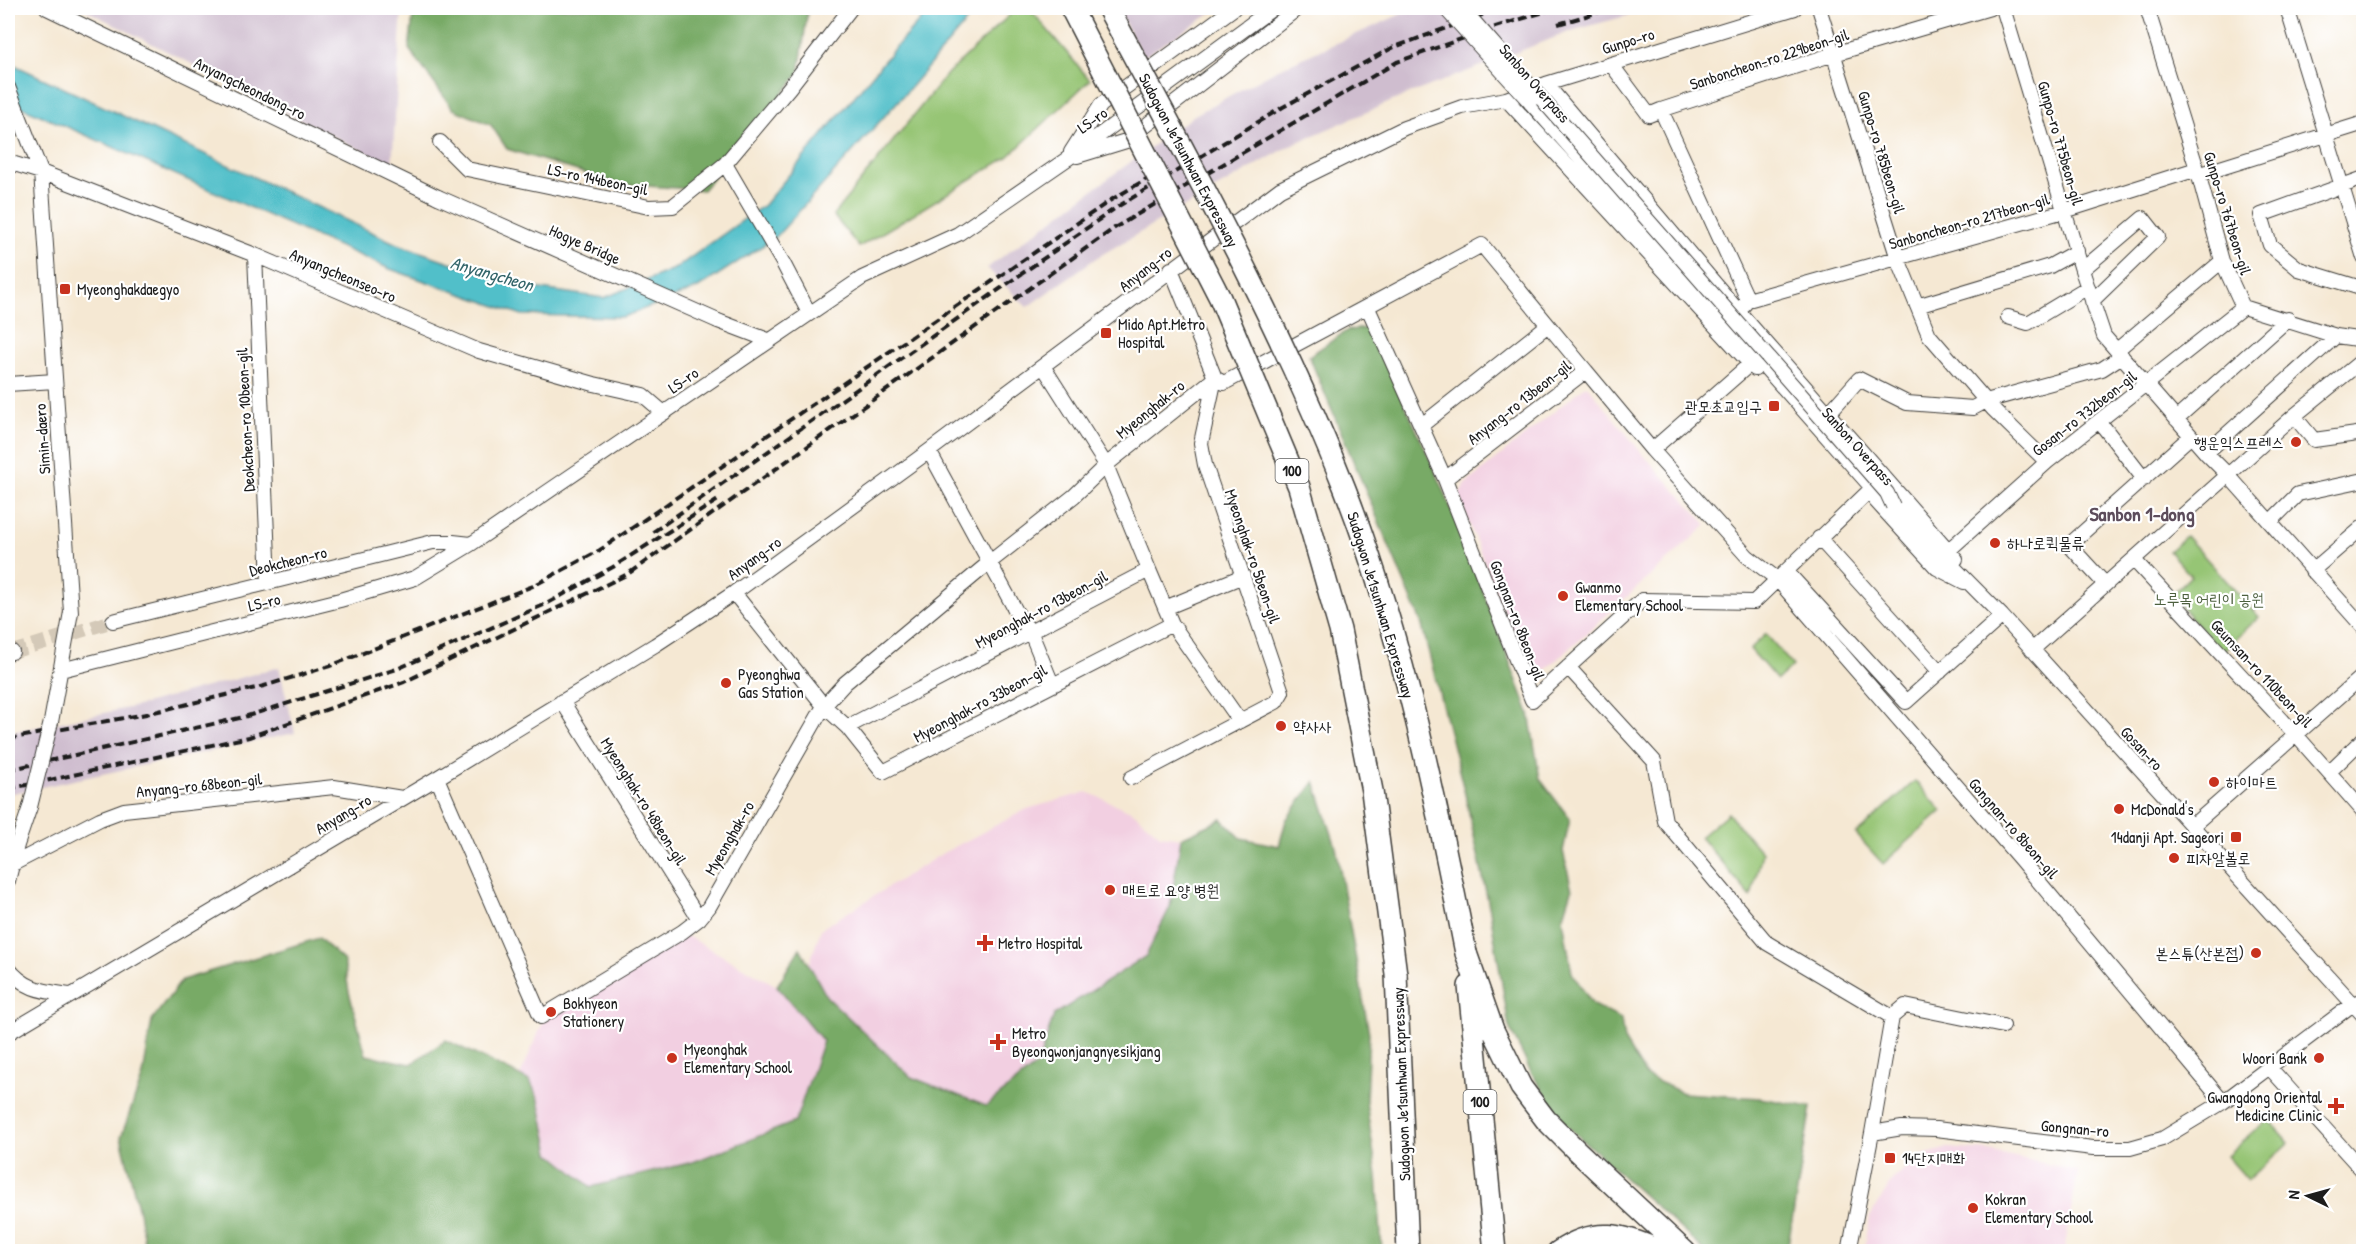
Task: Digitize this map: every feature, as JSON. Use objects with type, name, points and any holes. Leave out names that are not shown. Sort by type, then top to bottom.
[{"type":"highway","name":"Sudogwon Je1sunhwan Expressway","points":[[1071,8],[1220,298],[1299,488],[1340,630],[1372,791],[1396,974],[1408,1251]]},
{"type":"highway","name":"Sudogwon Je1sunhwan Expressway","points":[[1108,8],[1236,250],[1295,368],[1346,491],[1383,599],[1427,762],[1466,953],[1495,1251]]},
{"type":"highway","points":[[1466,953],[1493,1030],[1521,1087],[1546,1120],[1577,1151],[1685,1251]]},
{"type":"highway","points":[[1558,1251],[1573,1242],[1596,1234],[1620,1236],[1662,1251]]},
{"type":"street","name":"Anyangcheondong-ro","points":[[47,8],[438,197]]},
{"type":"street","name":"LS-ro 144beon-gil","points":[[440,142],[467,169],[649,207],[673,206],[728,169],[851,8]]},
{"type":"street","points":[[1067,159],[1101,105],[1234,8]]},
{"type":"street","name":"LS-ro","points":[[61,670],[340,600],[415,578],[471,544],[861,278],[958,234],[1067,159],[1273,8]]},
{"type":"street","points":[[1067,159],[1126,141],[1298,8]]},
{"type":"street","name":"Sanbon Overpass","points":[[1445,8],[1882,499],[1893,506]]},
{"type":"street","points":[[1462,8],[1887,493],[1893,506]]},
{"type":"street","name":"Gunpo-ro","points":[[1506,99],[1546,84],[1795,8]]},
{"type":"street","name":"Gunpo-ro 785beon-gil","points":[[1819,8],[1898,259],[1929,335],[1986,401],[2047,462]]},
{"type":"street","name":"Sanboncheon-ro 229beon-gil","points":[[1661,110],[1834,54],[1990,8]]},
{"type":"street","name":"Gunpo-ro 775beon-gil","points":[[2003,8],[2104,336],[2364,628]]},
{"type":"street","name":"Gunpo-ro 767beon-gil","points":[[2147,8],[2198,172],[2222,261],[2243,307]]},
{"type":"street","points":[[2287,8],[2341,185],[2361,238],[2364,258]]},
{"type":"street","points":[[1611,64],[1648,115],[1661,110],[1748,300],[1739,312]]},
{"type":"street","points":[[1546,84],[1739,312],[1950,549],[1975,588]]},
{"type":"street","name":"Simin-daero","points":[[8,87],[41,172],[71,612],[51,722],[30,807],[12,845]]},
{"type":"street","points":[[1506,99],[1937,568],[1975,588]]},
{"type":"street","name":"Anyang-ro","points":[[8,1033],[437,778],[655,645],[734,593],[1124,307],[1171,269],[1280,189],[1404,128],[1462,106],[1506,99]]},
{"type":"street","name":"Sanboncheon-ro 217beon-gil","points":[[1748,300],[1898,259],[2364,123]]},
{"type":"street","name":"Anyangcheonseo-ro","points":[[8,162],[41,172],[255,255],[479,351],[594,384],[643,395],[664,413]]},
{"type":"street","points":[[728,169],[783,263],[809,313]]},
{"type":"street","points":[[2364,178],[2261,215],[2270,245],[2299,269],[2364,289]]},
{"type":"street","name":"Hogye Bridge","points":[[438,197],[718,321],[768,340]]},
{"type":"street","points":[[2008,317],[2028,323],[2090,294],[2158,237],[2143,218],[2082,270]]},
{"type":"street","name":"Anyang-ro 13beon-gil","points":[[1215,378],[1224,383],[1482,245],[1586,371],[1445,479]]},
{"type":"street","points":[[1917,306],[2050,266],[2077,251]]},
{"type":"street","name":"Deokcheon-ro 10beon-gil","points":[[255,255],[269,582]]},
{"type":"street","points":[[1828,414],[1859,380],[1907,403],[1973,408],[1986,401],[2102,369],[2222,261]]},
{"type":"street","points":[[1171,269],[1215,378]]},
{"type":"street","points":[[2243,307],[2288,319],[2336,336],[2364,340]]},
{"type":"street","name":"Gosan-ro 732beon-gil","points":[[1950,549],[2047,462],[2243,307]]},
{"type":"street","points":[[1368,308],[1445,479]]},
{"type":"street","points":[[2176,419],[2288,319]]},
{"type":"street","points":[[1422,425],[1548,325]]},
{"type":"street","points":[[2206,453],[2336,336]]},
{"type":"street","points":[[2032,650],[2294,416],[2364,359]]},
{"type":"street","points":[[1652,450],[1749,364]]},
{"type":"street","points":[[1043,366],[1106,465],[1164,608],[1240,722]]},
{"type":"street","name":"Gongnan-ro 8beon-gil","points":[[1586,371],[1652,450],[1747,556],[1782,575],[2223,1102]]},
{"type":"street","name":"Myeonghak-ro","points":[[437,778],[541,1017],[682,932],[699,919],[709,907],[824,706],[845,683],[990,562],[1074,496],[1106,465],[1215,378]]},
{"type":"street","name":"Myeonghak-ro 5beon-gil","points":[[1131,778],[1276,702],[1282,692],[1205,465],[1201,443],[1215,378]]},
{"type":"street","points":[[8,384],[55,381]]},
{"type":"street","points":[[2294,416],[2314,440],[2364,433]]},
{"type":"street","points":[[2099,421],[2144,479]]},
{"type":"street","points":[[2105,584],[2069,545],[2191,436]]},
{"type":"street","points":[[929,451],[1017,613],[1031,633],[1052,684]]},
{"type":"street","name":"Gongnan-ro 8beon-gil","points":[[1445,479],[1532,700],[1642,600],[1754,602],[1782,575]]},
{"type":"street","points":[[2270,522],[2298,494],[2364,480]]},
{"type":"street","points":[[1868,492],[1782,575],[1906,702],[2002,616]]},
{"type":"street","name":"Gosan-ro","points":[[1893,506],[2002,616],[2192,826],[2358,1002],[2364,1016]]},
{"type":"street","points":[[2312,571],[2364,526]]},
{"type":"street","points":[[1819,537],[1940,672]]},
{"type":"street","name":"Deokcheon-ro","points":[[113,621],[433,543],[471,544]]},
{"type":"street","name":"Geumsan-ro 110beon-gil","points":[[2134,560],[2364,812]]},
{"type":"street","name":"Myeonghak-ro 13beon-gil","points":[[847,727],[1149,570]]},
{"type":"street","points":[[1164,608],[1243,576]]},
{"type":"street","name":"Myeonghak-ro 33beon-gil","points":[[734,593],[824,706],[847,727],[883,772],[1173,624]]},
{"type":"street","points":[[1568,667],[1654,761],[1665,821],[1767,943],[1892,1017]]},
{"type":"street","points":[[2192,826],[2362,680]]},
{"type":"street","name":"Myeonghak-ro 48beon-gil","points":[[562,701],[699,919]]},
{"type":"street","points":[[2329,772],[2364,738]]},
{"type":"street","name":"Anyang-ro 68beon-gil","points":[[11,865],[100,819],[124,810],[334,787],[402,798]]},
{"type":"street","points":[[8,881],[12,845]]},
{"type":"street","points":[[8,968],[21,983],[32,988],[71,995]]},
{"type":"street","name":"Gongnan-ro","points":[[1872,1133],[1902,1128],[1936,1129],[2094,1148],[2130,1148],[2162,1139],[2223,1102],[2358,1002]]},
{"type":"street","points":[[1849,1251],[1892,1017],[1905,1006],[2003,1026]]},
{"type":"street","points":[[2269,1067],[2364,1172]]},
{"type":"shaded area","points":[[82,8],[402,8],[392,166]]},
{"type":"shaded area","points":[[1117,8],[1219,8],[1143,57]]},
{"type":"shaded area","points":[[1415,8],[1656,8],[1574,30],[1404,96],[1293,144],[1096,258],[1027,307],[987,268],[1193,116],[1278,69]]},
{"type":"shaded area","name":"Gwanmo Elementary School","points":[[1587,385],[1640,451],[1707,525],[1543,672],[1530,673],[1525,667],[1458,495],[1468,482]]},
{"type":"shaded area","points":[[279,667],[295,733],[8,794],[8,733],[138,706]]},
{"type":"shaded area","name":"Metro Hospital","points":[[1087,792],[1133,812],[1160,835],[1181,838],[1170,907],[1146,956],[1054,1015],[1038,1064],[986,1106],[911,1077],[827,997],[809,965],[821,929],[943,853],[1027,809]]},
{"type":"shaded area","name":"Myeonghak Elementary School","points":[[685,935],[777,986],[823,1041],[795,1122],[693,1162],[591,1187],[550,1153],[539,1100],[520,1076],[544,1020]]},
{"type":"shaded area","name":"Kokran Elementary School","points":[[1948,1148],[1988,1151],[2078,1171],[2064,1251],[1864,1251],[1870,1217],[1892,1180],[1923,1155]]},
{"type":"green space","points":[[414,8],[808,8],[799,74],[703,190],[619,184],[507,149],[491,125],[453,109],[409,49]]},
{"type":"green space","points":[[1017,8],[1029,8],[1090,80],[1008,157],[859,247],[833,215],[948,73]]},
{"type":"green space","points":[[1370,328],[1443,488],[1529,713],[1540,779],[1570,819],[1563,851],[1572,890],[1563,919],[1572,973],[1593,1005],[1621,1019],[1624,1040],[1646,1076],[1683,1093],[1760,1098],[1811,1107],[1787,1251],[1705,1251],[1564,1123],[1532,1074],[1509,1027],[1490,911],[1465,794],[1421,622],[1309,356],[1348,330]]},
{"type":"green space","name":"노루목 어린이 공원","points":[[2186,536],[2259,617],[2222,652],[2171,595],[2191,576],[2169,551]]},
{"type":"green space","points":[[1766,634],[1793,666],[1777,680],[1750,649]]},
{"type":"green space","points":[[1315,781],[1336,847],[1369,1033],[1366,1102],[1377,1175],[1382,1251],[151,1252],[145,1248],[121,1137],[143,1075],[152,1020],[182,980],[319,938],[344,961],[349,992],[366,1055],[411,1064],[446,1040],[530,1081],[539,1100],[550,1153],[591,1187],[693,1162],[795,1122],[823,1041],[777,986],[800,948],[827,997],[911,1077],[986,1106],[1038,1064],[1054,1015],[1146,956],[1170,907],[1181,838],[1222,819],[1241,838],[1279,846],[1286,820]]},
{"type":"green space","points":[[1915,781],[1942,811],[1883,864],[1856,834]]},
{"type":"green space","points":[[1728,813],[1762,853],[1751,897],[1700,837]]},
{"type":"green space","points":[[2268,1119],[2289,1143],[2248,1180],[2227,1156]]},
{"type":"water","points":[[931,8],[978,8],[909,89],[776,237],[698,288],[623,317],[522,315],[390,269],[8,101],[8,62],[397,244],[520,286],[604,298],[676,268],[764,205],[893,50]]},
{"type":"tunnel","points":[[12,652],[113,621]]},
{"type":"railway","points":[[653,532],[1117,207],[1283,107],[1392,48],[1501,8]]},
{"type":"railway","points":[[8,789],[249,737],[404,682],[628,574],[1116,227],[1397,62],[1492,28],[1557,8]]},
{"type":"railway","points":[[1558,24],[1613,8]]},
{"type":"railway","points":[[8,739],[146,714],[264,686],[330,666],[533,586],[600,550],[1111,200],[1155,174]]},
{"type":"railway","points":[[8,770],[244,717],[397,669],[548,603],[613,567],[718,500]]},
{"type":"place","name":"Myeonghakdaegyo","points":[[65,289]]},
{"type":"place","name":"Mido Apt.Metro Hospital","points":[[1106,333]]},
{"type":"place","name":"관모초교입구","points":[[1774,406]]},
{"type":"place","name":"행운익스프레스","points":[[2296,442]]},
{"type":"place","name":"하나로퀵물류","points":[[1995,543]]},
{"type":"place","name":"Gwanmo Elementary School","points":[[1563,596]]},
{"type":"place","name":"Pyeonghwa Gas Station","points":[[726,683]]},
{"type":"place","name":"약사사","points":[[1281,726]]},
{"type":"place","name":"하이마트","points":[[2214,782]]},
{"type":"place","name":"McDonald's","points":[[2119,809]]},
{"type":"place","name":"14danji Apt. Sageori","points":[[2236,837]]},
{"type":"place","name":"피자알볼로","points":[[2174,858]]},
{"type":"place","name":"매트로 요양 병원","points":[[1110,890]]},
{"type":"place","name":"Metro Hospital","points":[[985,943]]},
{"type":"place","name":"본스튜(산본점)","points":[[2256,953]]},
{"type":"place","name":"Bokhyeon Stationery","points":[[551,1012]]},
{"type":"place","name":"Metro Byeongwonjangnyesikjang","points":[[998,1042]]},
{"type":"place","name":"Myeonghak Elementary School","points":[[672,1058]]},
{"type":"place","name":"Woori Bank","points":[[2319,1058]]},
{"type":"place","name":"Gwangdong Oriental Medicine Clinic","points":[[2336,1106]]},
{"type":"place","name":"14단지매화","points":[[1890,1158]]},
{"type":"place","name":"Kokran Elementary School","points":[[1973,1208]]},
{"type":"district","name":"Sanbon 1-dong","points":[[2142,514]]},
{"type":"water label","name":"Anyangcheon","points":[[492,274]]}]
